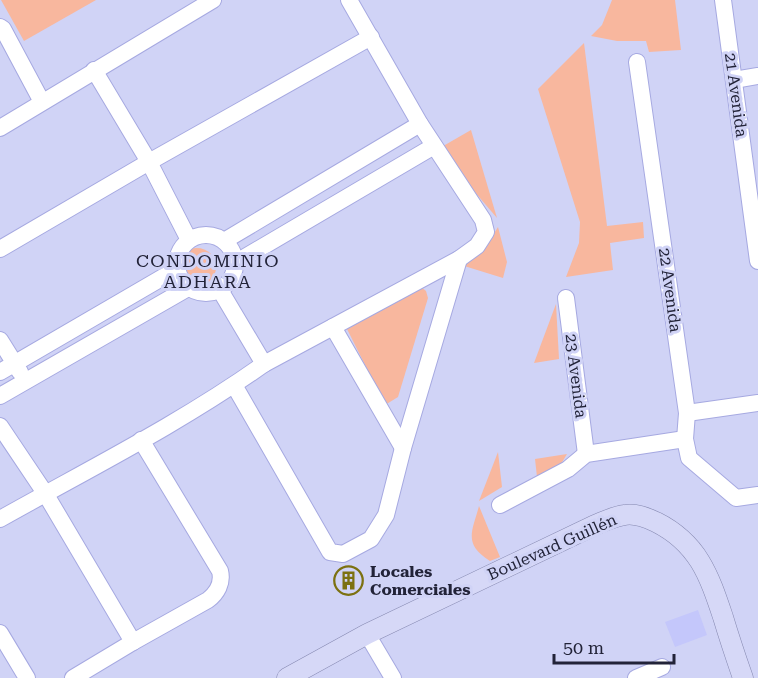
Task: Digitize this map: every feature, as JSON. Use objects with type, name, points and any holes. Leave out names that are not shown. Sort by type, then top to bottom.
[{"type":"main road","name":"Boulevard Guillén","points":[[287,678],[367,634],[595,525],[631,514],[651,519],[663,526],[676,535],[697,556],[711,581],[743,678]]},
{"type":"street","points":[[0,128],[213,0]]},
{"type":"street","points":[[0,519],[141,441],[234,385],[264,364],[459,259],[477,246],[486,232],[483,220],[420,124],[349,0]]},
{"type":"street","name":"21 Avenida","points":[[723,0],[755,213],[758,261]]},
{"type":"street","points":[[0,27],[3,28],[42,102]]},
{"type":"street","points":[[0,249],[148,162],[371,37]]},
{"type":"street","name":"22 Avenida","points":[[637,62],[687,413],[685,439],[689,458],[736,498],[758,495]]},
{"type":"street","points":[[94,70],[148,162],[189,240]]},
{"type":"street","points":[[734,80],[758,76]]},
{"type":"street","points":[[224,241],[420,124]]},
{"type":"street","points":[[235,262],[434,146]]},
{"type":"street","points":[[201,235],[210,235],[224,241],[233,252],[235,262],[235,271],[231,279],[220,290],[207,294],[188,288],[177,269],[179,254],[189,240],[201,235]]},
{"type":"street","points":[[234,385],[330,552],[343,554],[370,539],[386,514],[403,448],[459,259]]},
{"type":"street","points":[[0,372],[177,269]]},
{"type":"street","points":[[0,396],[188,288]]},
{"type":"street","points":[[220,290],[264,364]]},
{"type":"street","name":"23 Avenida","points":[[566,298],[586,454]]},
{"type":"street","points":[[333,327],[403,448]]},
{"type":"street","points":[[0,340],[25,381]]},
{"type":"street","points":[[687,413],[758,403]]},
{"type":"street","points":[[0,426],[45,494],[133,642]]},
{"type":"street","points":[[500,505],[568,469],[586,454],[685,439]]},
{"type":"street","points":[[73,678],[207,600],[216,591],[221,579],[213,560],[141,441]]},
{"type":"street","points":[[0,633],[27,678]]},
{"type":"street","points":[[367,634],[393,678]]},
{"type":"street","points":[[636,678],[662,667]]},
{"type":"shaded area","points":[[1,0],[96,0],[24,41]]},
{"type":"shaded area","points":[[612,0],[675,0],[681,50],[649,52],[646,41],[617,41],[591,36],[602,25]]},
{"type":"shaded area","points":[[584,43],[607,226],[643,222],[644,238],[610,243],[613,270],[566,277],[579,243],[580,222],[538,89]]},
{"type":"shaded area","points":[[471,130],[497,218],[438,149]]},
{"type":"shaded area","points":[[498,227],[507,262],[503,278],[461,265],[487,245]]},
{"type":"shaded area","name":"CONDOMINIO ADHARA","points":[[197,248],[210,254],[216,267],[210,280],[197,286],[184,280],[178,267],[184,254]]},
{"type":"shaded area","points":[[421,287],[426,291],[428,298],[398,397],[385,405],[347,329]]},
{"type":"shaded area","points":[[556,304],[559,359],[534,363]]},
{"type":"shaded area","points":[[498,452],[502,487],[479,501]]},
{"type":"shaded area","points":[[567,454],[561,464],[537,477],[535,459]]},
{"type":"shaded area","points":[[479,506],[500,557],[490,561],[481,555],[473,543],[472,530]]},
{"type":"shaded area","points":[[698,610],[707,635],[675,647],[665,622]]},
{"type":"place","name":"Locales Comerciales","points":[[349,580]]},
{"type":"district","name":"CONDOMINIO ADHARA","points":[[208,270]]}]
